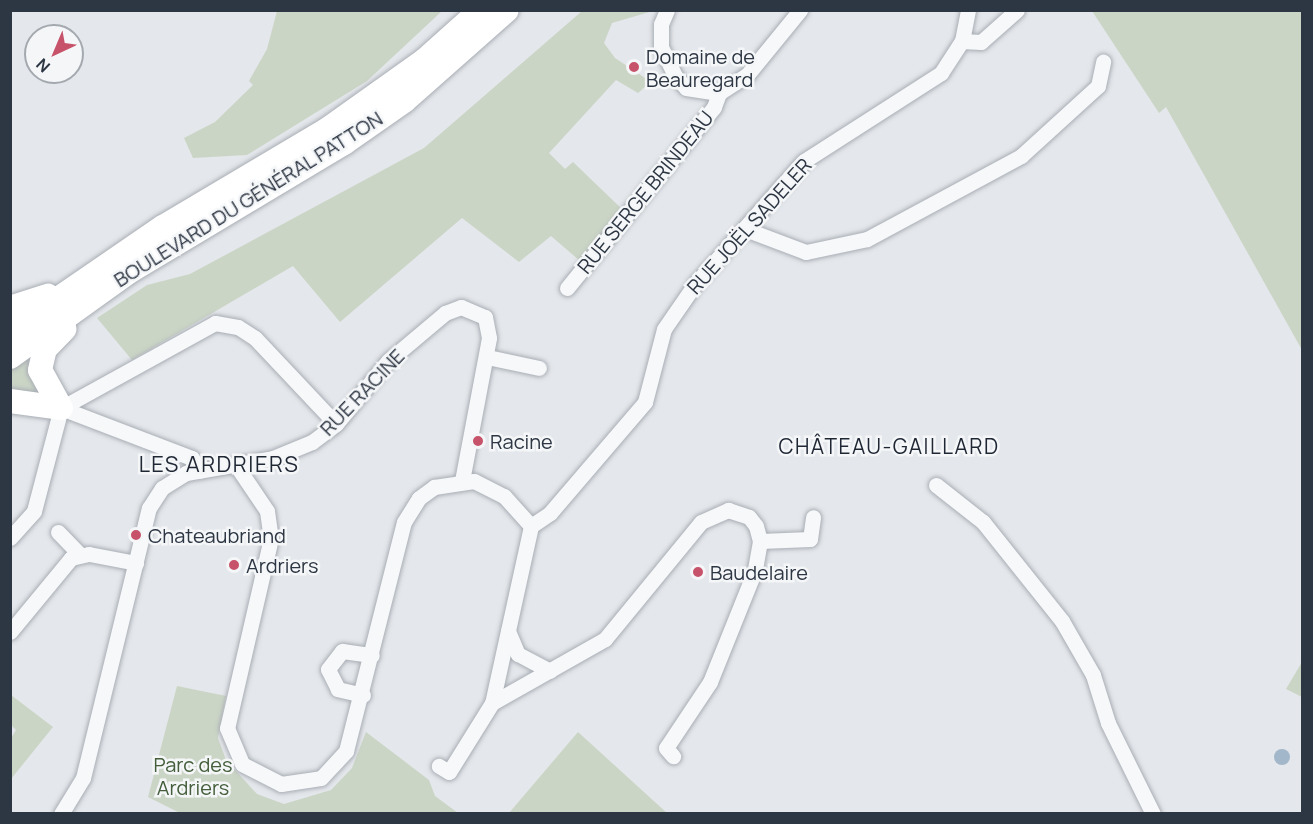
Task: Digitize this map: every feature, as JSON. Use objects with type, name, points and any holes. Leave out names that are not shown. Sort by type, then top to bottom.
[{"type":"highway","name":"BOULEVARD DU GÉNÉRAL PATTON","points":[[10,332],[67,289],[328,129],[425,60],[481,10]]},
{"type":"highway","name":"BOULEVARD DU GÉNÉRAL PATTON","points":[[10,357],[130,271],[344,143],[404,101],[507,10]]},
{"type":"highway","points":[[61,408],[40,370],[45,350],[117,293],[130,271]]},
{"type":"highway","points":[[10,308],[67,289]]},
{"type":"highway","points":[[10,401],[61,408]]},
{"type":"street","points":[[667,10],[661,24],[661,47],[675,76],[686,88],[719,93],[747,75],[800,10]]},
{"type":"street","name":"RUE JOËL SADELER","points":[[531,526],[550,513],[645,402],[664,329],[695,284],[804,161],[934,79],[962,41],[968,10]]},
{"type":"street","points":[[962,41],[981,42],[1017,10]]},
{"type":"street","points":[[745,229],[806,252],[867,239],[1021,156],[1098,86],[1103,62]]},
{"type":"street","name":"RUE SERGE BRINDEAU","points":[[567,288],[714,107],[719,93]]},
{"type":"street","name":"RUE RACINE","points":[[61,813],[83,778],[154,497],[180,476],[291,452],[336,424],[388,361],[452,308],[470,309],[484,317],[487,357],[462,481]]},
{"type":"street","points":[[14,531],[34,511],[61,408],[215,323],[238,327],[255,338],[336,424]]},
{"type":"street","points":[[487,357],[539,368]]},
{"type":"street","points":[[61,408],[192,458],[200,471]]},
{"type":"street","points":[[237,465],[267,511],[271,532],[227,728],[232,752],[254,773],[273,782],[311,782],[346,751],[363,695],[409,510],[434,487],[462,481],[490,486],[531,526],[492,703],[449,772],[439,766]]},
{"type":"street","points":[[936,486],[983,522],[1062,621],[1093,675],[1108,723],[1153,813]]},
{"type":"street","points":[[492,703],[604,639],[712,514],[728,510],[749,517],[760,542],[738,619],[710,682],[666,748],[673,756]]},
{"type":"street","points":[[760,542],[810,539],[813,517]]},
{"type":"street","points":[[58,532],[79,554],[136,563]]},
{"type":"street","points":[[10,632],[79,554]]},
{"type":"street","points":[[508,632],[518,654],[550,671]]},
{"type":"street","points":[[363,695],[338,688],[328,669],[342,651],[372,655]]},
{"type":"green space","points":[[277,11],[442,11],[367,81],[247,155],[193,158],[184,138],[215,122],[253,85],[249,81],[267,49]]},
{"type":"green space","points":[[582,11],[653,11],[612,23],[604,43],[615,58],[648,80],[646,86],[638,93],[616,80],[549,153],[565,169],[573,162],[623,210],[580,261],[551,236],[519,262],[462,218],[340,322],[293,266],[132,360],[97,318],[147,285],[190,274],[424,148]]},
{"type":"green space","points":[[1092,11],[1302,11],[1302,350],[1166,107],[1159,113]]},
{"type":"green space","points":[[41,342],[45,397],[11,394],[10,369]]},
{"type":"green space","points":[[1302,662],[1302,697],[1286,689]]},
{"type":"green space","name":"Parc des Ardriers","points":[[177,686],[226,696],[218,738],[226,760],[257,794],[284,804],[331,790],[352,768],[366,732],[429,780],[435,796],[458,813],[180,813],[148,797]]},
{"type":"green space","points":[[11,695],[53,727],[11,779],[11,738],[16,730],[11,725]]},
{"type":"green space","points":[[578,732],[667,813],[509,813]]},
{"type":"water","points":[[1282,749],[1288,751],[1290,757],[1288,763],[1282,765],[1276,763],[1274,757],[1276,751]]},
{"type":"place","name":"Domaine de Beauregard","points":[[634,67]]},
{"type":"place","name":"Racine","points":[[478,441]]},
{"type":"place","name":"Chateaubriand","points":[[136,535]]},
{"type":"place","name":"Ardriers","points":[[234,565]]},
{"type":"place","name":"Baudelaire","points":[[698,572]]},
{"type":"district","name":"CHÂTEAU-GAILLARD","points":[[889,446]]},
{"type":"district","name":"LES ARDRIERS","points":[[219,465]]}]
